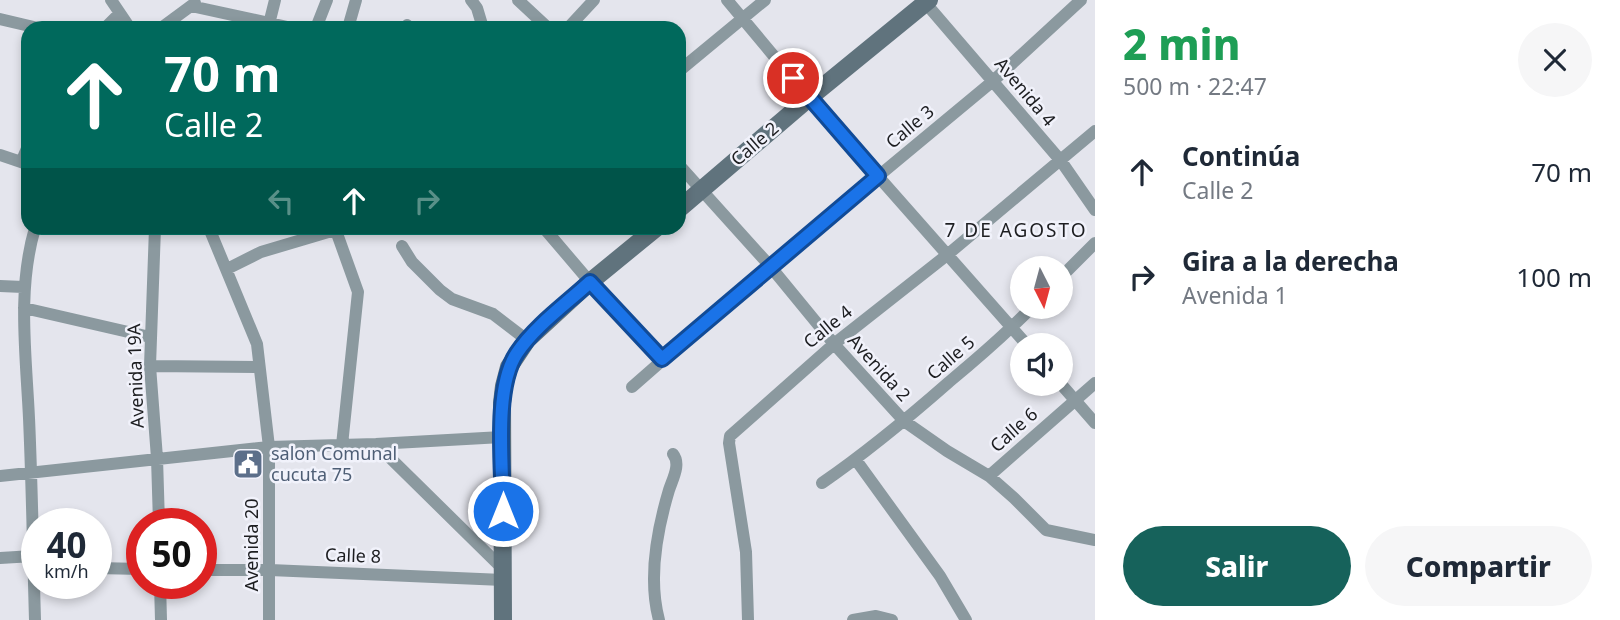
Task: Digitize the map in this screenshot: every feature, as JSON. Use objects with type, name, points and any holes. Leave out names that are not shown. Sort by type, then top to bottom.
[{"type":"main road","name":"Calle 2","points":[[686,203],[926,1]]},
{"type":"main road","points":[[503,620],[502,403],[509,367],[527,340],[590,282],[647,235]]},
{"type":"street","points":[[111,0],[124,21]]},
{"type":"street","points":[[267,21],[275,0]]},
{"type":"street","points":[[319,21],[327,0]]},
{"type":"street","points":[[350,21],[356,0]]},
{"type":"street","points":[[519,0],[541,21]]},
{"type":"street","points":[[574,21],[594,0]]},
{"type":"street","points":[[727,0],[809,98],[1016,333]]},
{"type":"street","points":[[686,65],[765,0]]},
{"type":"street","name":"Calle 3","points":[[632,387],[770,266],[993,81],[1081,0]]},
{"type":"street","name":"Avenida 4","points":[[926,1],[1061,162],[1095,210]]},
{"type":"street","points":[[170,21],[194,3],[252,21]]},
{"type":"street","points":[[478,3],[482,21]]},
{"type":"street","points":[[112,21],[119,14]]},
{"type":"street","points":[[0,19],[21,24]]},
{"type":"street","name":"Calle 4","points":[[748,620],[746,552],[730,436],[834,344],[1061,162],[1095,131]]},
{"type":"street","points":[[0,155],[21,162]]},
{"type":"street","name":"Avenida 2","points":[[686,173],[904,421],[947,452],[989,476],[1046,530],[1095,540]]},
{"type":"street","points":[[33,235],[23,287],[33,508]]},
{"type":"street","name":"Avenida 19A","points":[[155,235],[150,366],[159,508]]},
{"type":"street","name":"Avenida 20","points":[[212,235],[257,344],[269,447],[268,620]]},
{"type":"street","points":[[227,269],[261,252],[316,235]]},
{"type":"street","points":[[337,235],[358,292],[342,445]]},
{"type":"street","points":[[550,235],[662,359]]},
{"type":"street","points":[[1073,265],[1095,243]]},
{"type":"street","points":[[402,246],[412,262],[440,290],[453,299],[493,314],[527,340]]},
{"type":"street","points":[[0,286],[23,287]]},
{"type":"street","points":[[24,308],[150,337]]},
{"type":"street","name":"Calle 5","points":[[822,483],[856,460],[904,421],[1021,319]]},
{"type":"street","points":[[150,366],[259,367]]},
{"type":"street","name":"Calle 6","points":[[989,476],[1095,383]]},
{"type":"street","points":[[1072,396],[1095,423]]},
{"type":"street","points":[[0,476],[269,447],[502,437]]},
{"type":"street","points":[[376,444],[503,575]]},
{"type":"street","points":[[659,620],[654,566],[665,503],[677,465],[673,454]]},
{"type":"street","points":[[856,460],[940,576],[966,620]]},
{"type":"street","points":[[0,558],[21,561]]},
{"type":"street","name":"Calle 8","points":[[217,570],[503,575]]},
{"type":"street","points":[[34,599],[34,620]]},
{"type":"street","points":[[160,599],[161,620]]},
{"type":"street","points":[[853,620],[876,616],[892,620]]},
{"type":"place","name":"salon Comunal cucuta 75","points":[[248,464]]},
{"type":"district","name":"7 DE AGOSTO","points":[[1016,230]]},
{"type":"route","points":[[503,511],[502,403],[509,367],[527,340],[590,282],[662,359],[878,176],[793,78]]}]
